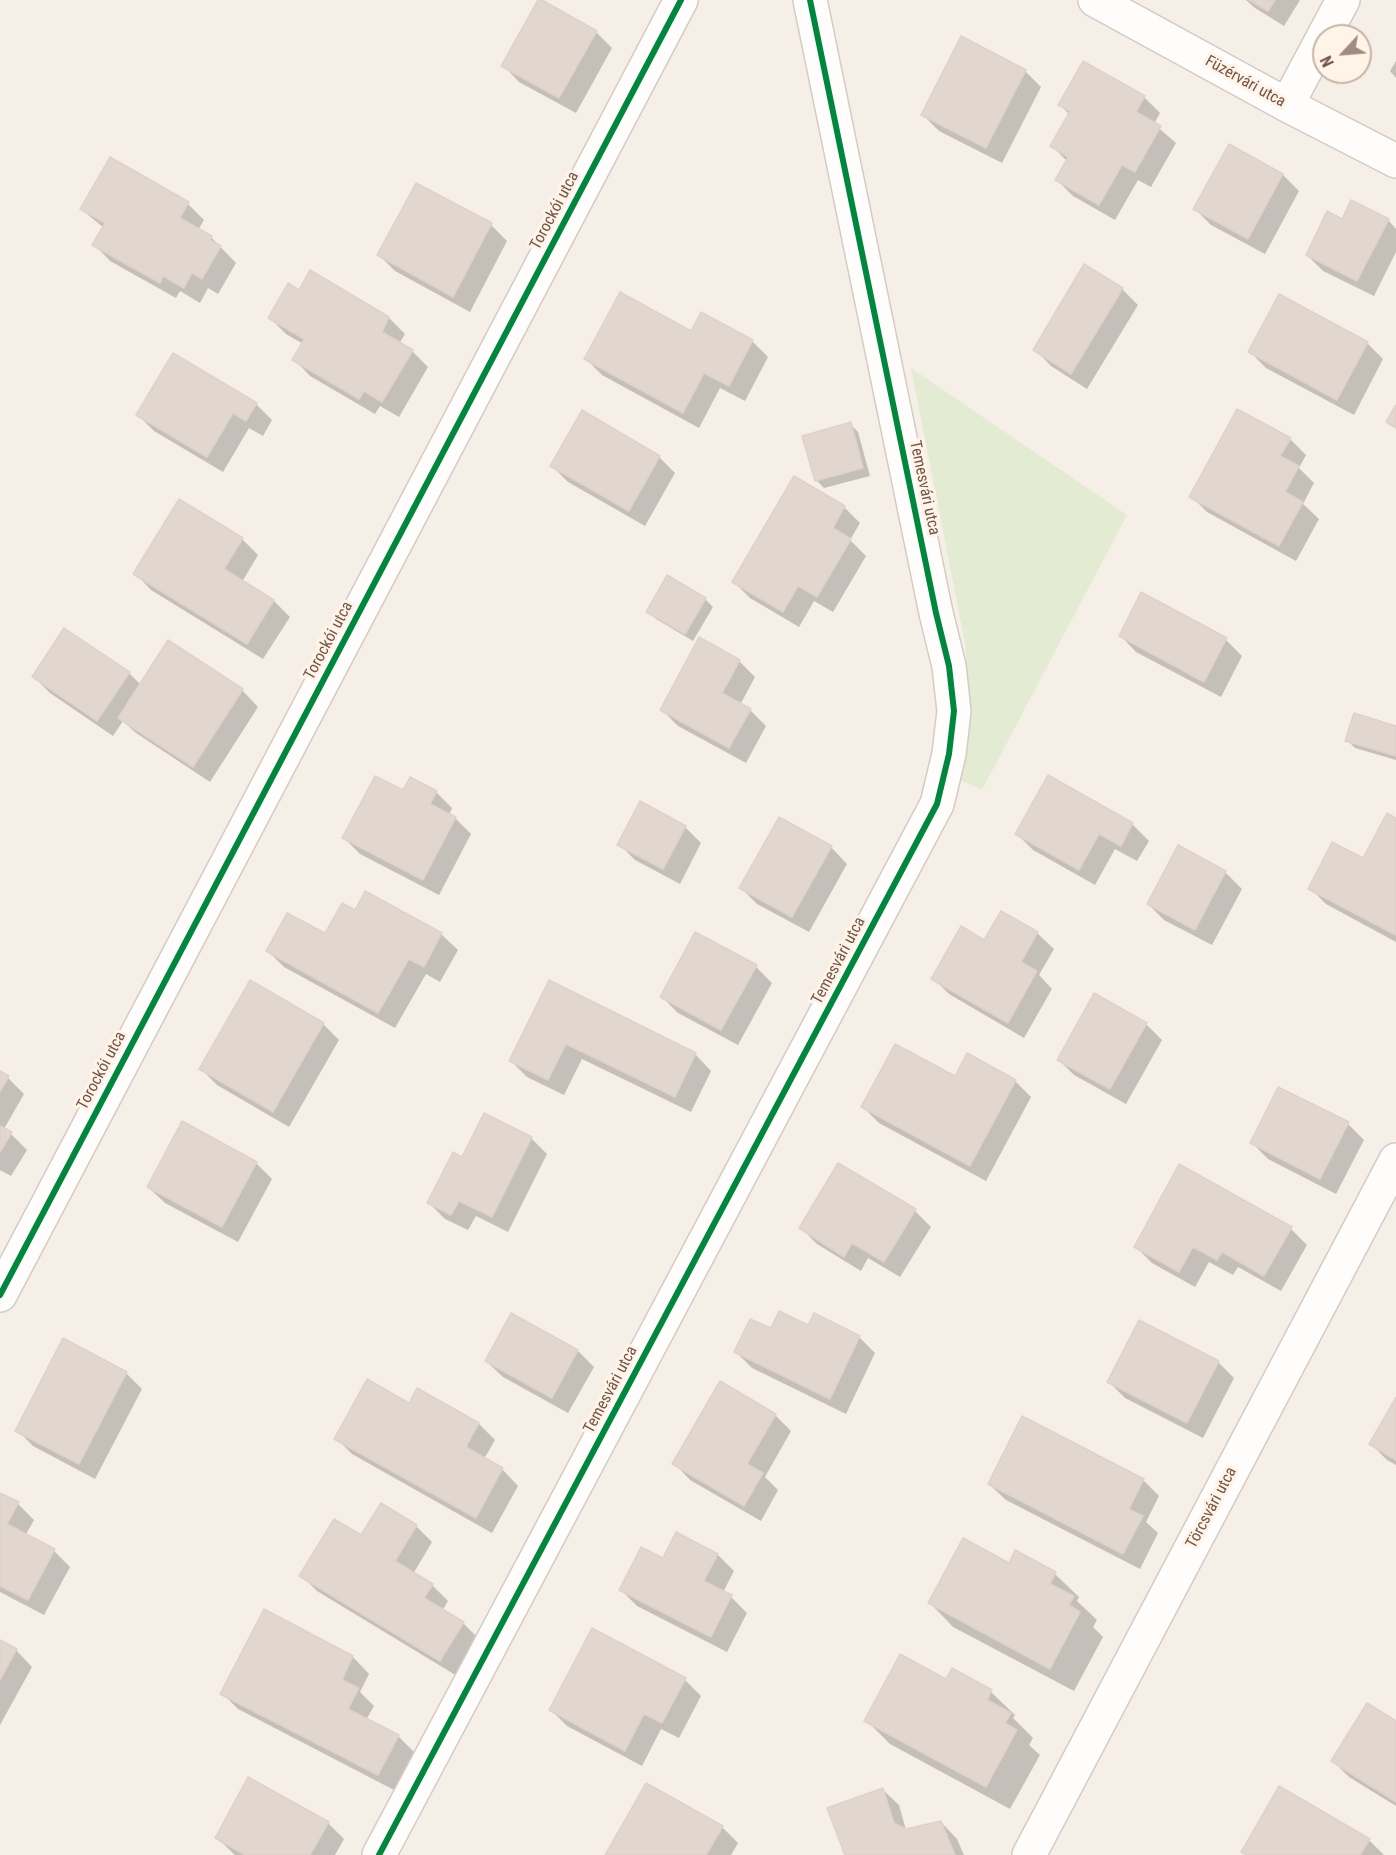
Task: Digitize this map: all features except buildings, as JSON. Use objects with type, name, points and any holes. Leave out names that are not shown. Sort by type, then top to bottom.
[{"type":"street","name":"Torockói utca","points":[[0,1295],[681,0]]},
{"type":"street","name":"Temesvári utca","points":[[379,1855],[937,804],[949,754],[954,711],[949,666],[936,613],[810,0]]},
{"type":"street","name":"Füzérvári utca","points":[[1095,0],[1287,105],[1396,161]]},
{"type":"street","points":[[1287,105],[1343,0]]},
{"type":"street","name":"Törcsvári utca","points":[[1029,1855],[1396,1160]]},
{"type":"green space","points":[[911,368],[1127,515],[982,790],[956,778],[966,730],[966,648]]},
{"type":"cycle path","points":[[0,1295],[681,0]]},
{"type":"cycle path","points":[[379,1855],[937,804],[949,754],[954,711],[949,666],[936,613],[810,0]]}]
